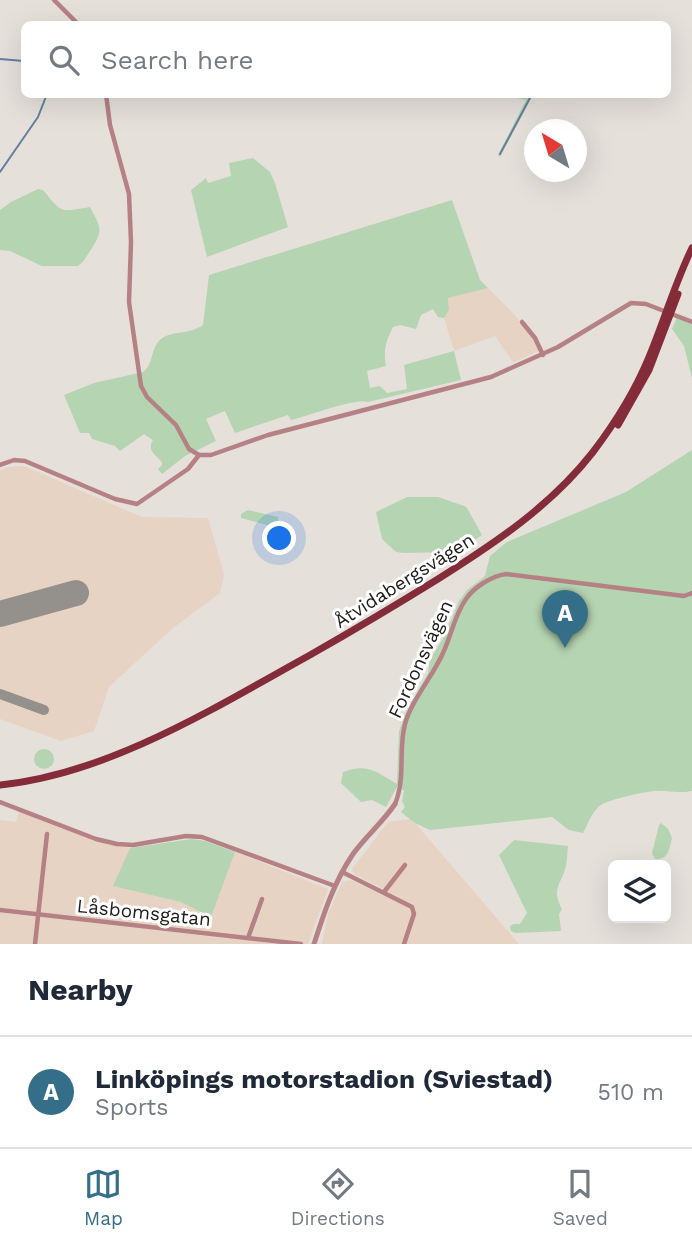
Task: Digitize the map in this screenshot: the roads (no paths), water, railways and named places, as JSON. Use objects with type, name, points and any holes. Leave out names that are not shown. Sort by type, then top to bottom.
[{"type":"main road","name":"Åtvidabergsvägen","points":[[0,787],[47,781],[99,766],[196,721],[355,634],[508,537],[561,494],[608,439],[642,385],[692,248]]},
{"type":"main road","name":"Åtvidabergsvägen","points":[[669,313],[692,260]]},
{"type":"street","points":[[54,0],[75,21]]},
{"type":"street","points":[[107,98],[110,125],[129,194],[129,302],[141,386],[147,397],[176,425],[186,445],[199,455],[217,454],[268,435],[477,382],[543,355],[625,305],[641,303],[692,322]]},
{"type":"street","points":[[522,322],[535,338],[543,355]]},
{"type":"street","points":[[0,465],[14,460],[25,461],[115,499],[137,504],[188,469],[199,455]]},
{"type":"street","name":"Fordonsvägen","points":[[314,944],[342,872],[363,841],[395,804],[400,789],[403,731],[407,717],[443,654],[464,601],[478,587],[494,577],[506,574],[684,596],[692,593]]},
{"type":"street","points":[[0,802],[96,839],[117,844],[133,845],[186,836],[202,837],[335,886]]},
{"type":"street","points":[[35,944],[47,834]]},
{"type":"street","points":[[384,892],[405,865]]},
{"type":"street","points":[[342,872],[414,909],[404,944]]},
{"type":"street","points":[[248,938],[262,899]]},
{"type":"street","name":"Låsbomsgatan","points":[[0,910],[301,944]]},
{"type":"waterway","points":[[0,59],[21,61]]},
{"type":"waterway","points":[[0,172],[38,117],[45,98]]},
{"type":"waterway","points":[[500,154],[530,98]]},
{"type":"place","name":"Linköpings motorstadion (Sviestad)","points":[[565,648]]}]
